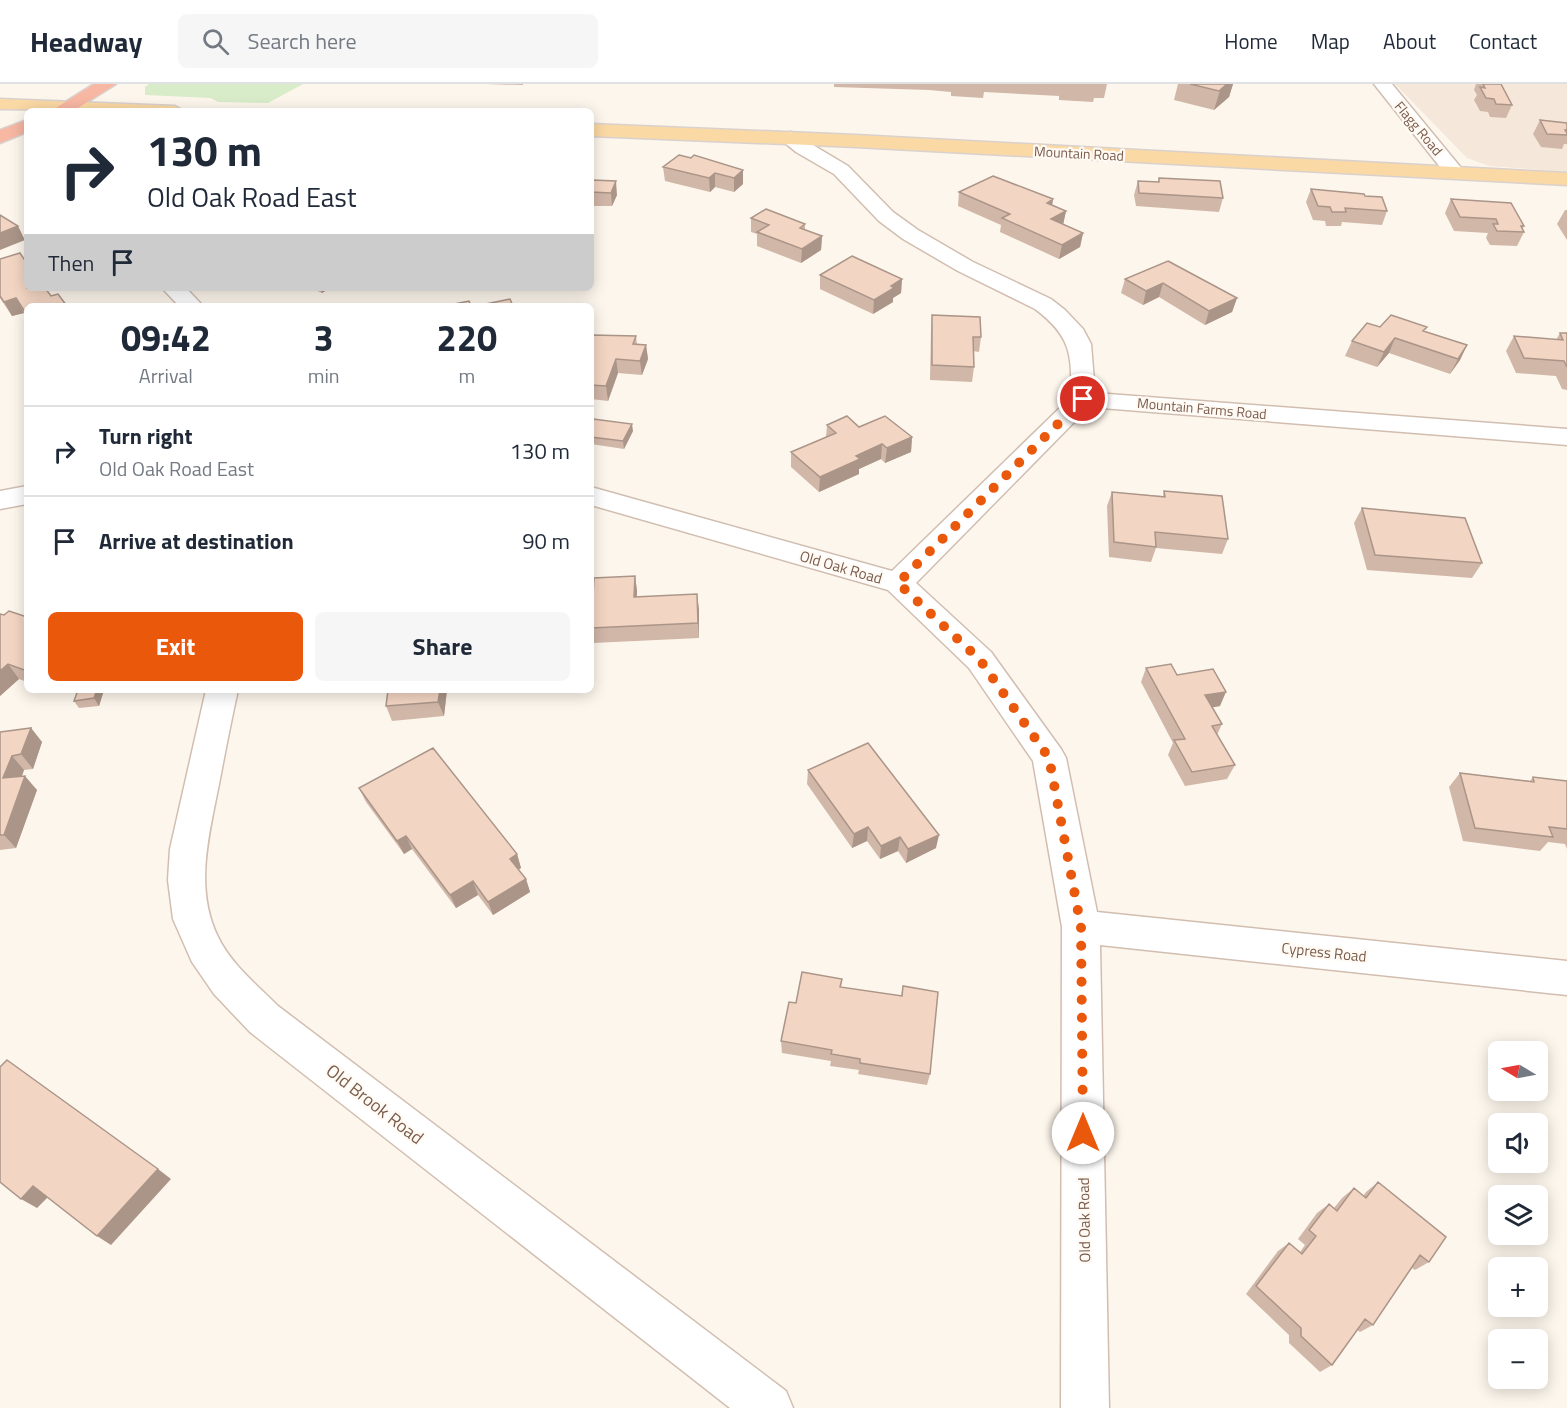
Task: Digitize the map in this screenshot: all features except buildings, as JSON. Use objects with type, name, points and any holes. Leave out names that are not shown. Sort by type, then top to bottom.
[{"type":"highway","points":[[67,108],[107,84]]},
{"type":"highway","points":[[0,137],[24,126]]},
{"type":"main road","points":[[0,104],[43,108]]},
{"type":"main road","name":"Mountain Road","points":[[594,130],[856,141],[1567,179]]},
{"type":"street","name":"Flagg Road","points":[[1383,84],[1455,173]]},
{"type":"street","points":[[791,138],[808,154],[842,170],[865,198],[892,222],[927,244],[1043,304],[1059,315],[1075,333],[1084,356],[1083,399],[898,583]]},
{"type":"street","points":[[842,170],[856,141]]},
{"type":"street","points":[[176,291],[189,303]]},
{"type":"street","name":"Mountain Farms Road","points":[[1083,399],[1567,437]]},
{"type":"street","points":[[0,500],[24,496]]},
{"type":"street","name":"Old Oak Road","points":[[594,497],[898,583],[980,660],[1049,758],[1081,927],[1085,1408]]},
{"type":"street","name":"Old Brook Road","points":[[221,693],[188,849],[186,880],[192,919],[205,950],[228,982],[264,1019],[769,1408]]},
{"type":"street","name":"Cypress Road","points":[[1081,927],[1567,978]]},
{"type":"shaded area","points":[[1395,84],[1567,84],[1567,172],[1489,166],[1467,158]]},
{"type":"green space","points":[[149,84],[303,84],[268,103],[218,102],[211,98],[145,95],[145,87]]},
{"type":"route","points":[[1083,399],[898,583],[980,660],[1049,758],[1081,927],[1083,1133]]}]
